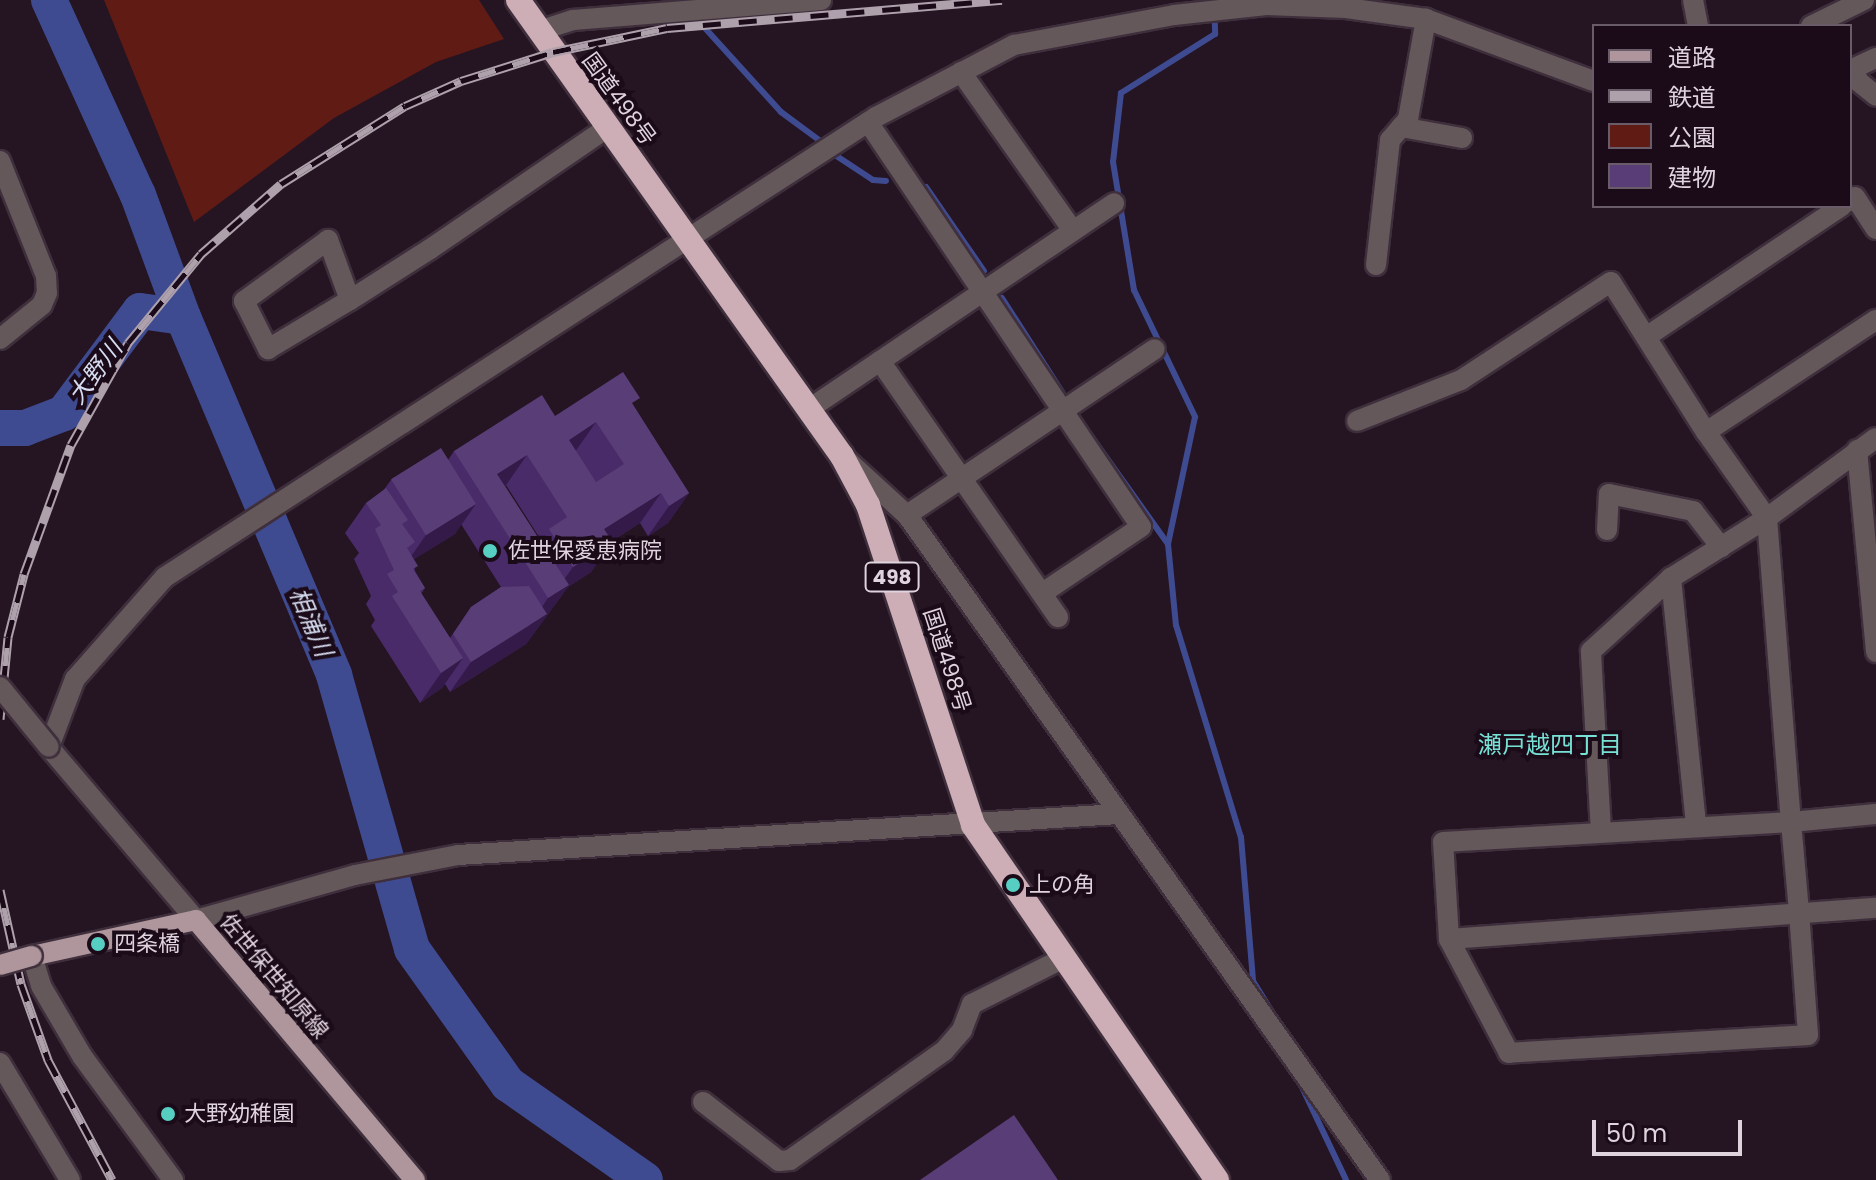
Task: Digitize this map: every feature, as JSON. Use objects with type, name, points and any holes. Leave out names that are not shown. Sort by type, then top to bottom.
[{"type":"highway","name":"国道498号","points":[[518,0],[842,456],[868,505],[973,825],[1217,1180]]},
{"type":"main road","name":"佐世保世知原線","points":[[0,965],[196,920],[415,1180]]},
{"type":"street","points":[[539,31],[573,20],[821,0]]},
{"type":"street","points":[[1693,0],[1698,24]]},
{"type":"street","points":[[1815,24],[1864,0]]},
{"type":"street","points":[[49,747],[75,679],[165,577],[296,489],[868,122],[1014,45],[1201,12],[1346,8],[1426,19],[1592,80]]},
{"type":"street","points":[[1376,265],[1390,140],[1408,119],[1426,19]]},
{"type":"street","points":[[1852,70],[1876,58]]},
{"type":"street","points":[[961,72],[1073,231]]},
{"type":"street","points":[[1852,72],[1876,96]]},
{"type":"street","points":[[868,122],[889,160],[983,292],[1141,527],[1044,592]]},
{"type":"street","points":[[1401,127],[1462,138]]},
{"type":"street","points":[[350,300],[328,240],[244,301],[268,349],[350,300],[607,128]]},
{"type":"street","points":[[0,161],[18,199],[47,293],[42,305],[0,339]]},
{"type":"street","points":[[1852,199],[1855,197],[1876,228]]},
{"type":"street","points":[[0,212],[18,199]]},
{"type":"street","points":[[809,409],[1114,203]]},
{"type":"street","points":[[1646,337],[1839,208]]},
{"type":"street","points":[[1357,421],[1461,380],[1611,282],[1706,432],[1767,518],[1791,822],[1799,912],[1808,1035],[1509,1053],[1449,939],[1443,842],[1696,825],[1791,822],[1876,814]]},
{"type":"street","points":[[1706,432],[1876,320]]},
{"type":"street","points":[[907,515],[1155,349]]},
{"type":"street","points":[[880,361],[1044,592],[1058,617]]},
{"type":"street","points":[[1601,832],[1591,651],[1671,578],[1767,518],[1876,438]]},
{"type":"street","points":[[1857,450],[1876,652]]},
{"type":"street","points":[[842,456],[907,515],[1380,1180]]},
{"type":"street","points":[[1607,530],[1609,494],[1693,511],[1721,547]]},
{"type":"street","points":[[1671,578],[1696,825]]},
{"type":"street","points":[[0,687],[196,920],[355,875],[458,855],[880,825],[973,825],[1119,814]]},
{"type":"street","points":[[1449,939],[1876,908]]},
{"type":"street","points":[[32,956],[41,986],[82,1056],[173,1180]]},
{"type":"street","points":[[703,1102],[779,1161],[790,1160],[944,1051],[962,1030],[972,1004],[1064,958]]},
{"type":"street","points":[[0,1063],[70,1180]]},
{"type":"green space","points":[[104,0],[479,0],[504,39],[436,62],[334,118],[194,222]]},
{"type":"building","points":[[623,372],[640,398],[632,403],[689,493],[669,506],[661,493],[604,529],[612,541],[573,567],[549,529],[567,517],[527,455],[497,474],[569,585],[548,598],[454,451],[542,395],[555,416]],"holes":[[[596,422],[624,464],[596,482],[569,440]]]},
{"type":"building","points":[[441,448],[476,504],[426,535],[391,479]]},
{"type":"building","points":[[386,488],[408,520],[402,524],[415,542],[407,548],[418,566],[413,569],[425,588],[420,591],[463,658],[441,673],[392,596],[398,592],[387,574],[394,570],[375,529],[381,525],[366,503]]},
{"type":"building","points":[[529,586],[547,614],[471,662],[453,634],[471,607],[501,587]]},
{"type":"building","points":[[1014,1115],[1058,1180],[920,1180]]},
{"type":"waterway","name":"相浦川","points":[[49,0],[138,195],[183,317],[334,675],[412,949],[508,1084],[645,1180]]},
{"type":"waterway","points":[[1214,0],[1215,34],[1121,93],[1113,162],[1134,290],[1195,417],[1168,544],[1176,625],[1241,837],[1253,981],[1289,1039]]},
{"type":"waterway","points":[[704,27],[781,112],[819,140]]},
{"type":"waterway","points":[[835,155],[873,180],[886,181]]},
{"type":"waterway","points":[[926,187],[984,271]]},
{"type":"waterway","points":[[1002,298],[1062,392]]},
{"type":"waterway","name":"大野川","points":[[0,428],[25,428],[64,413],[140,311],[183,317]]},
{"type":"waterway","points":[[1089,433],[1168,544]]},
{"type":"waterway","points":[[1300,1083],[1346,1180]]},
{"type":"railway","points":[[0,719],[8,637],[24,574],[71,445],[128,343],[201,254],[281,184],[405,106],[461,81],[553,52],[667,28],[1002,0]]},
{"type":"railway","points":[[0,890],[21,984],[48,1060],[112,1180]]},
{"type":"place","name":"佐世保愛恵病院","points":[[490,551]]},
{"type":"place","name":"上の角","points":[[1013,885]]},
{"type":"place","name":"四条橋","points":[[98,944]]},
{"type":"place","name":"大野幼稚園","points":[[168,1114]]},
{"type":"district","name":"瀬戸越四丁目","points":[[1550,745]]}]
